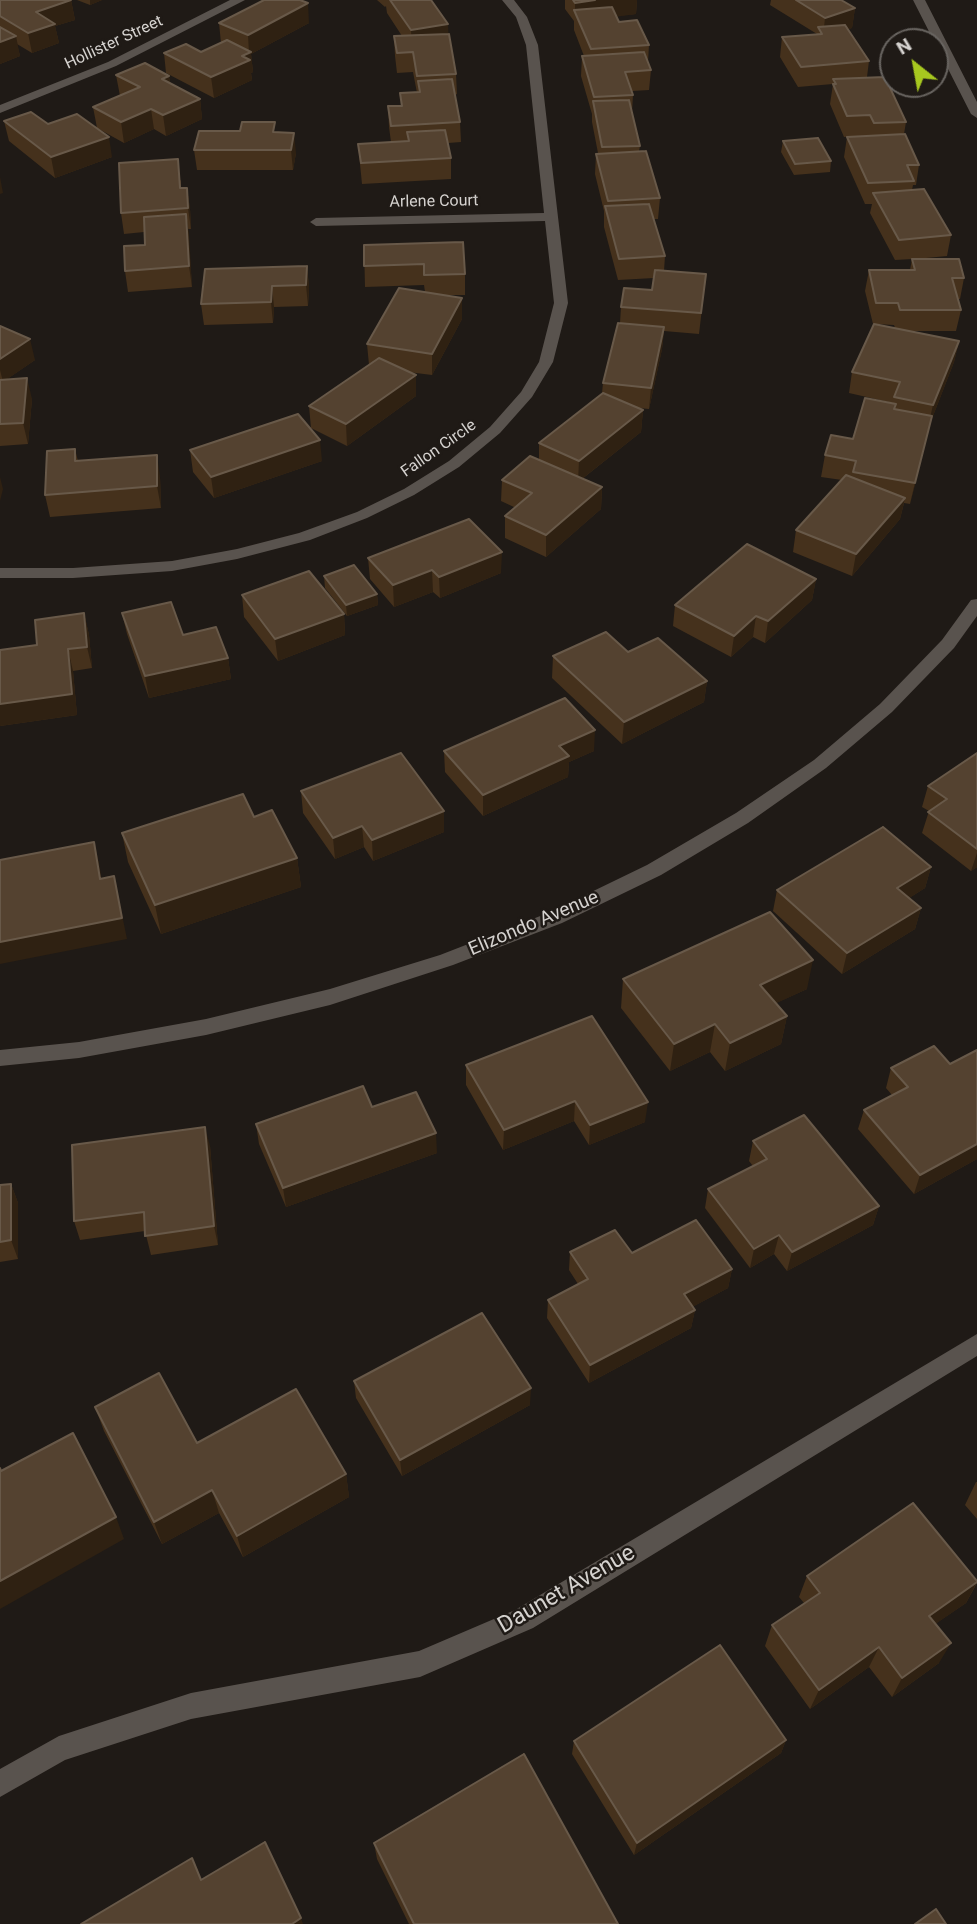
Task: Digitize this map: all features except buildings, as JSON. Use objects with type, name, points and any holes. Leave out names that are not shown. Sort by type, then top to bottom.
[{"type":"street","name":"Hollister Street","points":[[0,109],[112,64],[239,0]]},
{"type":"street","name":"Fallon Circle","points":[[0,573],[73,573],[160,567],[237,554],[304,537],[362,515],[409,492],[454,464],[495,430],[527,394],[546,362],[561,303],[532,45],[521,16],[508,0]]},
{"type":"street","points":[[919,0],[977,114]]},
{"type":"street","name":"Arlene Court","points":[[316,222],[552,217]]},
{"type":"street","name":"Elizondo Avenue","points":[[0,1058],[79,1049],[206,1027],[330,998],[446,960],[555,918],[665,864],[742,818],[820,764],[887,708],[948,644],[977,604]]},
{"type":"street","name":"Daunet Avenue","points":[[0,1784],[59,1749],[191,1706],[420,1664],[524,1619],[977,1344]]}]
